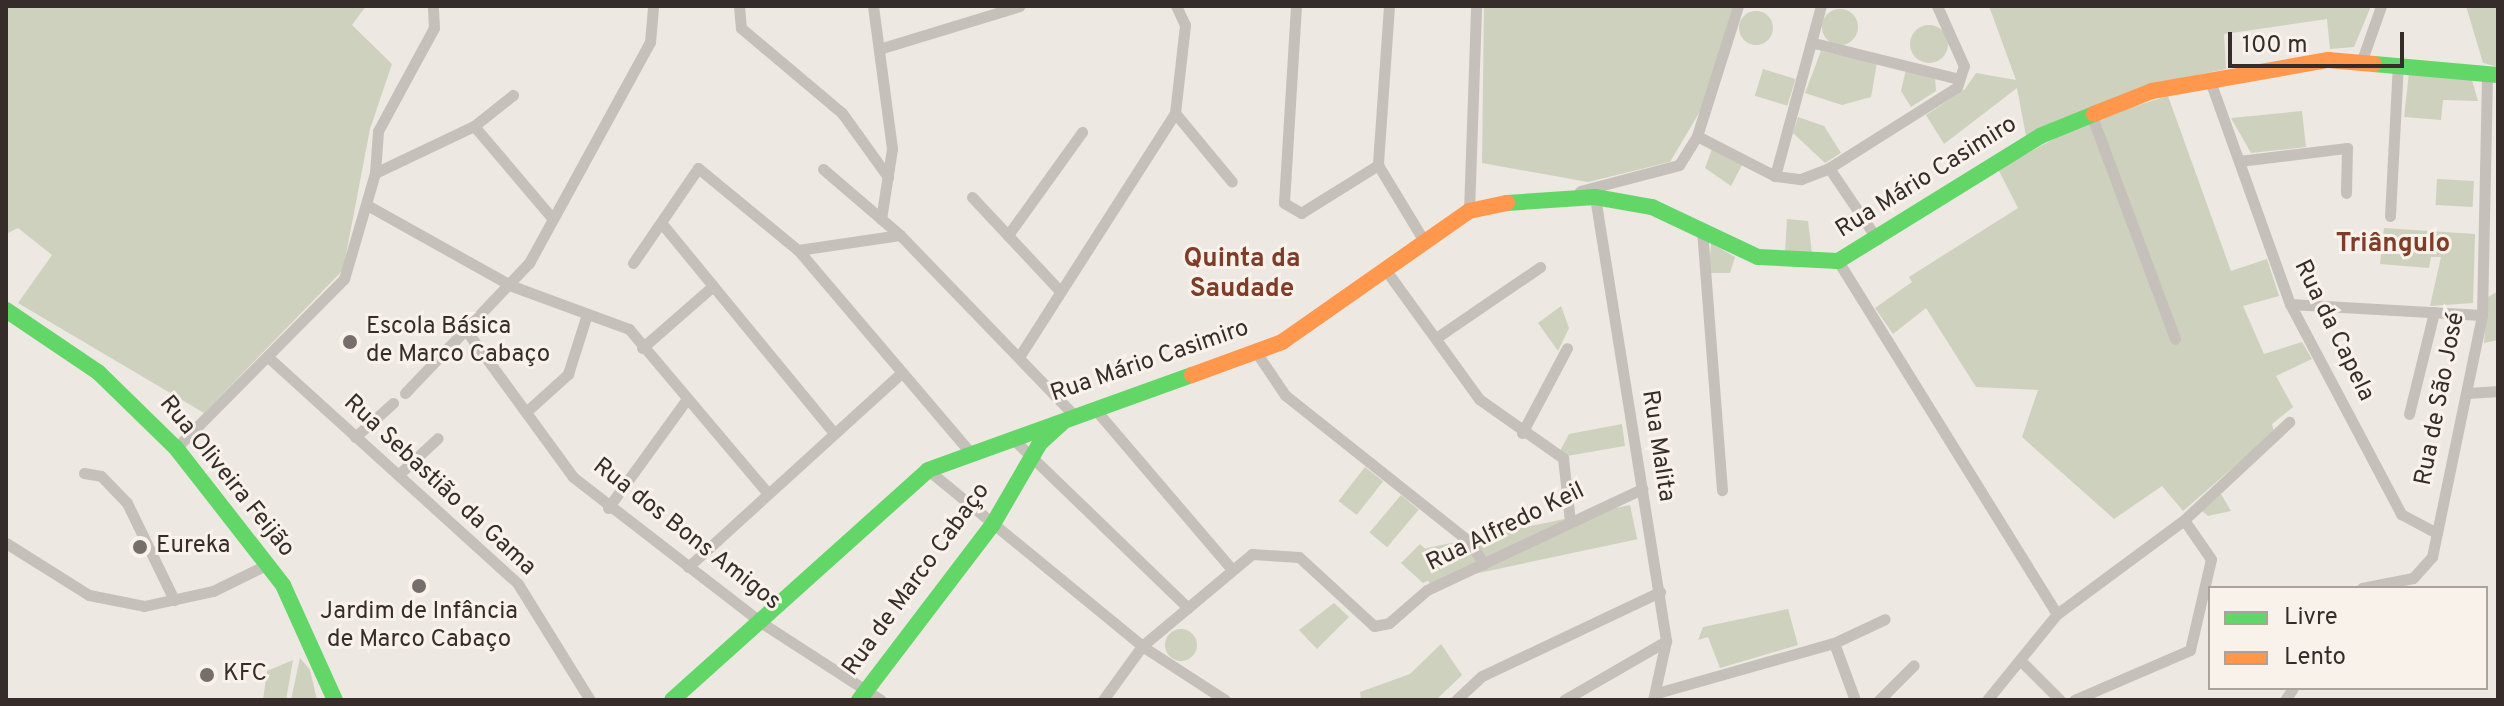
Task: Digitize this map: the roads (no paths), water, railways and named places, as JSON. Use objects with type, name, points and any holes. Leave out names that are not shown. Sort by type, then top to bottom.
[{"type":"street","points":[[176,448],[344,279],[375,173],[378,131],[434,28],[433,6]]},
{"type":"street","points":[[405,393],[512,286],[650,42],[653,6]]},
{"type":"street","points":[[739,6],[741,28],[842,113],[888,177]]},
{"type":"street","points":[[873,6],[892,149],[881,219]]},
{"type":"street","points":[[879,49],[1020,6]]},
{"type":"street","points":[[1019,357],[1175,113],[1185,25],[1176,6]]},
{"type":"street","points":[[1296,6],[1284,203],[1301,213],[1378,165]]},
{"type":"street","points":[[1389,6],[1378,165],[1424,241]]},
{"type":"street","points":[[1469,211],[1476,6]]},
{"type":"street","points":[[1564,194],[1663,175],[1697,136],[1738,6]]},
{"type":"street","points":[[1775,176],[1814,43],[1821,6]]},
{"type":"street","points":[[1697,136],[1775,176],[1801,179],[1829,168],[1959,79],[1964,66],[1937,6]]},
{"type":"street","points":[[2362,60],[2381,6]]},
{"type":"street","points":[[1814,43],[1959,79]]},
{"type":"street","name":"Rua Mário Casimiro","points":[[672,700],[928,470],[1011,437],[1291,338],[1469,211],[1564,194],[1595,197],[1652,207],[1758,257],[1838,261],[2040,136],[2091,114],[2209,78],[2362,60],[2493,74]]},
{"type":"street","points":[[2390,216],[2398,62]]},
{"type":"street","name":"Rua de São José","points":[[2369,586],[2424,570],[2436,533],[2468,393],[2482,315],[2493,74]]},
{"type":"street","name":"Rua da Capela","points":[[2209,78],[2290,304],[2401,514],[2436,533]]},
{"type":"street","points":[[375,173],[474,126],[513,95]]},
{"type":"street","points":[[1175,113],[1232,182]]},
{"type":"street","points":[[2091,114],[2175,339]]},
{"type":"street","points":[[474,126],[552,218]]},
{"type":"street","points":[[1008,235],[1082,132]]},
{"type":"street","points":[[2239,161],[2347,148],[2346,193]]},
{"type":"street","points":[[633,263],[663,225],[698,168],[798,250],[900,374],[971,453]]},
{"type":"street","points":[[1829,168],[1877,239]]},
{"type":"street","points":[[823,169],[900,235],[1074,415]]},
{"type":"street","points":[[972,197],[1060,291]]},
{"type":"street","name":"Rua Malita","points":[[1595,197],[1666,641],[1655,697]]},
{"type":"street","points":[[367,205],[512,286],[629,329],[766,491]]},
{"type":"street","points":[[663,225],[833,432]]},
{"type":"street","points":[[1702,230],[1722,490]]},
{"type":"street","points":[[798,250],[900,235]]},
{"type":"street","points":[[1838,261],[2057,614]]},
{"type":"street","points":[[1436,338],[1540,267]]},
{"type":"street","points":[[1385,269],[1479,399],[1522,433],[1563,458],[1570,521]]},
{"type":"street","points":[[642,348],[713,286]]},
{"type":"street","points":[[2290,304],[2482,315]]},
{"type":"street","name":"Rua Oliveira Feijão","points":[[6,310],[98,372],[176,448],[268,564],[326,692],[335,700]]},
{"type":"street","points":[[2409,414],[2434,312]]},
{"type":"street","points":[[526,412],[568,374],[587,314]]},
{"type":"street","name":"Rua dos Bons Amigos","points":[[468,333],[573,477],[608,508],[759,621],[862,695],[881,700]]},
{"type":"street","points":[[1522,433],[1567,348]]},
{"type":"street","points":[[1256,352],[1285,395],[1470,542],[1484,564]]},
{"type":"street","name":"Rua Sebastião da Gama","points":[[268,357],[518,584],[590,700]]},
{"type":"street","points":[[688,567],[766,491],[900,374]]},
{"type":"street","points":[[2468,393],[2498,391]]},
{"type":"street","points":[[608,508],[687,399]]},
{"type":"street","points":[[355,437],[393,403]]},
{"type":"street","points":[[1094,408],[1230,567]]},
{"type":"street","name":"Rua de Marco Cabaço","points":[[862,695],[993,524],[1030,457],[1074,415]]},
{"type":"street","points":[[1987,700],[2057,614],[2184,520],[2289,422]]},
{"type":"street","points":[[1011,437],[1188,608]]},
{"type":"street","points":[[398,475],[438,438]]},
{"type":"street","points":[[928,470],[1142,646],[1225,700]]},
{"type":"street","points":[[84,473],[101,476],[127,503],[174,600]]},
{"type":"street","name":"Rua Alfredo Keil","points":[[1103,700],[1142,646],[1188,608],[1230,567],[1252,554],[1299,557],[1374,626],[1484,564],[1642,489]]},
{"type":"street","points":[[2074,700],[2190,650],[2211,559],[2184,520]]},
{"type":"street","points":[[6,543],[89,595],[144,606],[174,600],[268,564]]},
{"type":"street","points":[[1456,700],[1472,687],[1660,592]]},
{"type":"street","points":[[1655,697],[1834,643],[1885,619]]},
{"type":"street","points":[[1564,700],[1666,641]]},
{"type":"street","points":[[1834,643],[1855,700]]},
{"type":"street","points":[[2021,661],[2060,700]]},
{"type":"street","points":[[1879,700],[1914,665]]},
{"type":"street","points":[[1472,687],[1481,700]]},
{"type":"place","name":"Escola Básica de Marco Cabaço","points":[[350,342]]},
{"type":"place","name":"Eureka","points":[[140,547]]},
{"type":"place","name":"Jardim de Infância de Marco Cabaço","points":[[419,586]]},
{"type":"place","name":"KFC","points":[[207,675]]},
{"type":"district","name":"Triângulo","points":[[2393,245]]},
{"type":"district","name":"Quinta da Saudade","points":[[1242,275]]}]
